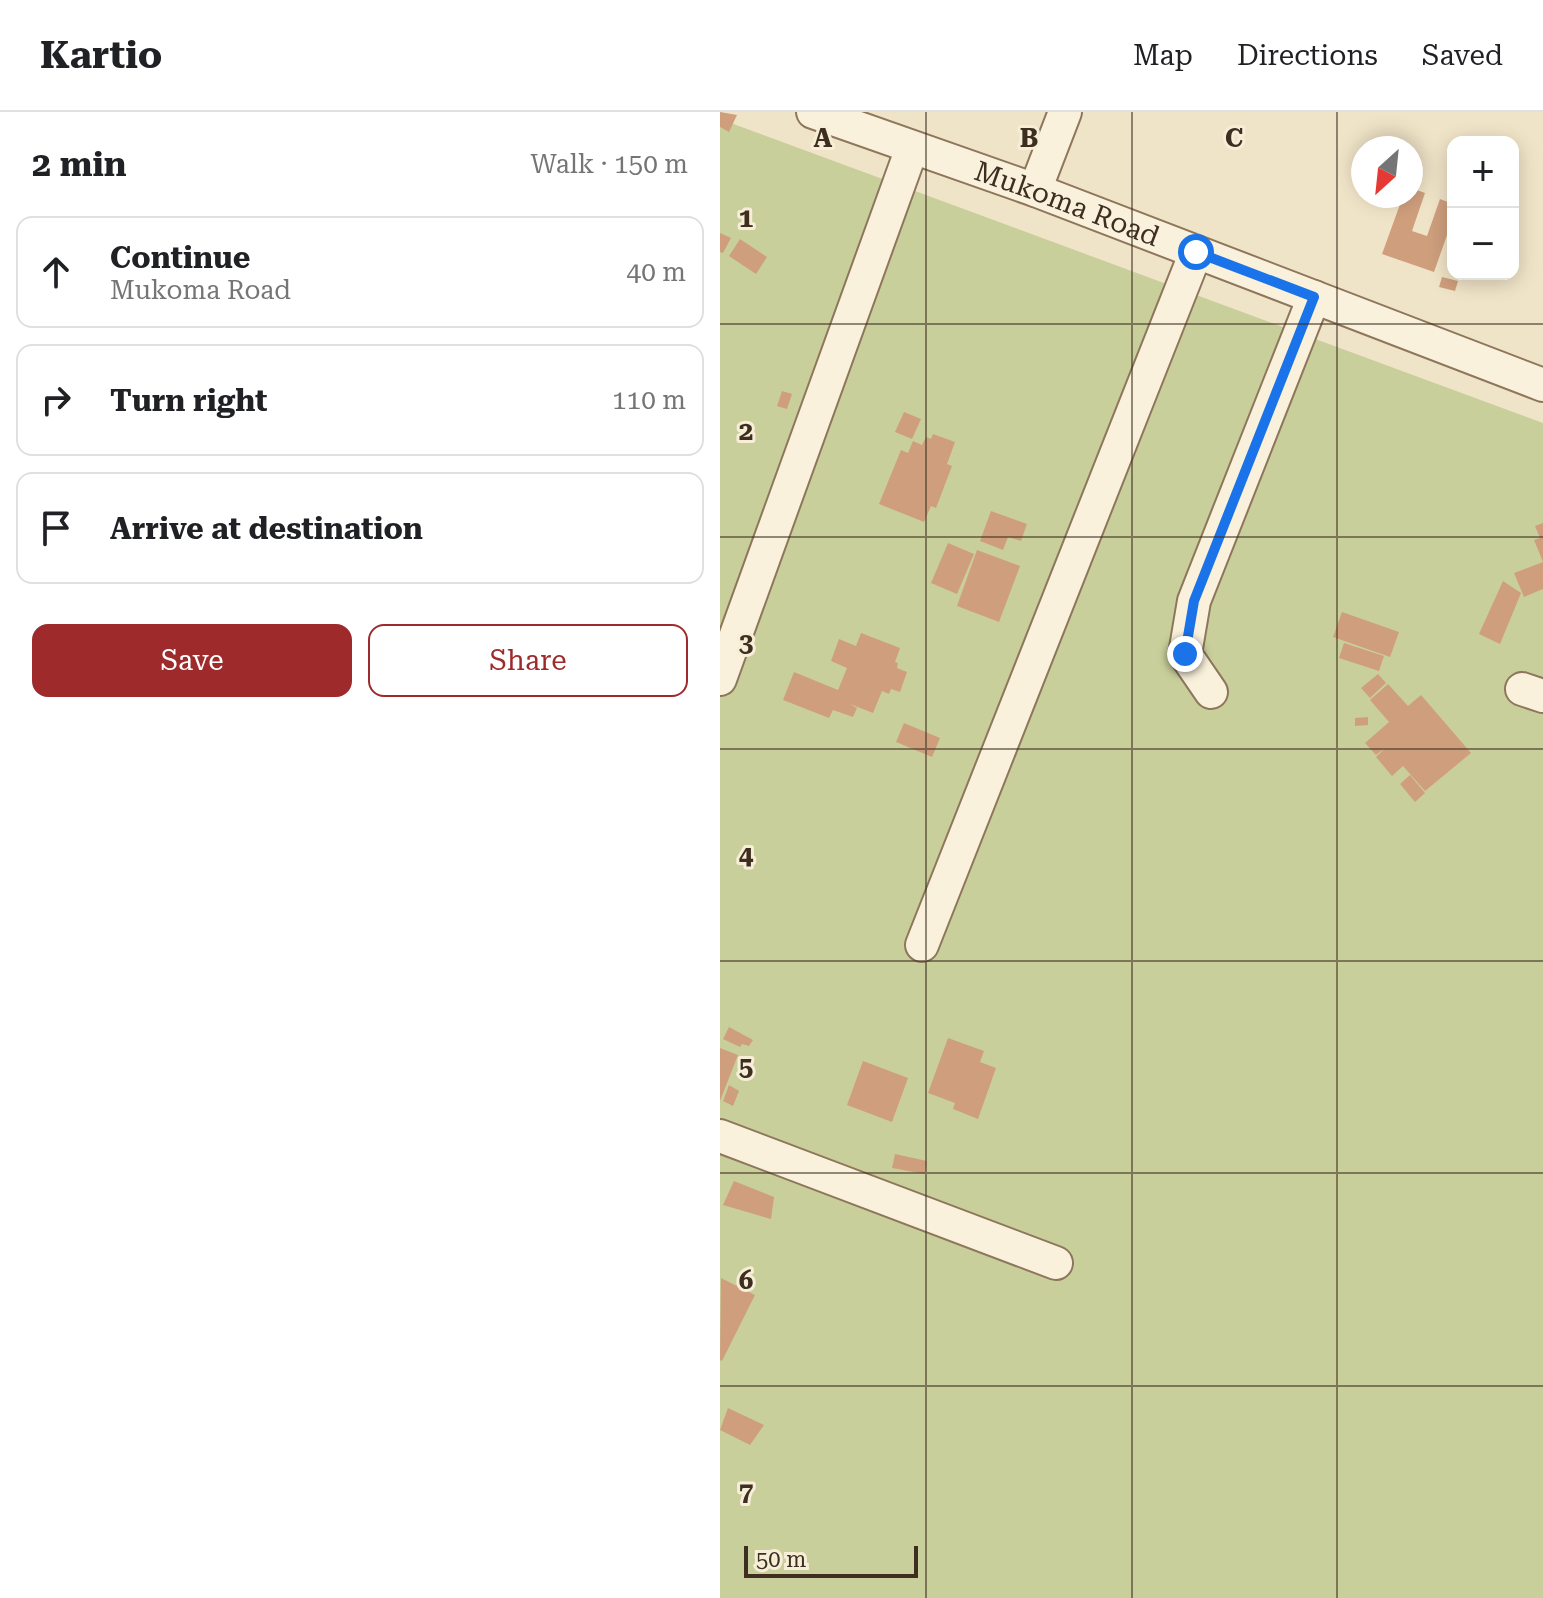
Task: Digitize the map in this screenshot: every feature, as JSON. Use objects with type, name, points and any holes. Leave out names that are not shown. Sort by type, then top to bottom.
[{"type":"street","name":"Mukoma Road","points":[[813,112],[1035,190],[1543,385]]},
{"type":"street","points":[[1035,190],[1065,112]]},
{"type":"street","points":[[720,679],[912,148]]},
{"type":"street","points":[[922,945],[1196,252]]},
{"type":"street","points":[[1211,692],[1185,654],[1194,601],[1314,297]]},
{"type":"street","points":[[720,1136],[1056,1263]]},
{"type":"green space","points":[[720,119],[1543,423],[1543,1598],[720,1598]]},
{"type":"building","points":[[720,112],[737,115],[729,132],[720,127]]},
{"type":"building","points":[[1440,199],[1447,202],[1447,235],[1434,272],[1382,254],[1399,208],[1420,208],[1412,231],[1427,236]]},
{"type":"building","points":[[720,233],[731,238],[723,253],[720,252]]},
{"type":"building","points":[[740,239],[767,257],[756,274],[729,256]]},
{"type":"building","points":[[1442,277],[1458,281],[1455,291],[1439,287]]},
{"type":"building","points":[[782,391],[792,394],[787,409],[777,406]]},
{"type":"building","points":[[904,412],[921,419],[912,439],[895,432]]},
{"type":"building","points":[[933,434],[955,442],[947,464],[952,466],[936,508],[931,506],[924,522],[879,504],[901,450],[908,453],[913,441],[922,445],[926,437],[931,439]]},
{"type":"building","points":[[991,511],[1027,524],[1021,541],[1008,537],[1003,550],[980,541]]},
{"type":"building","points":[[1543,523],[1543,562],[1534,540],[1540,538],[1535,526]]},
{"type":"building","points":[[948,543],[974,554],[957,594],[931,583]]},
{"type":"building","points":[[977,550],[1020,566],[999,622],[957,606]]},
{"type":"building","points":[[1543,562],[1543,589],[1524,597],[1514,573]]},
{"type":"building","points":[[1503,581],[1521,593],[1500,644],[1479,634]]},
{"type":"building","points":[[1342,612],[1399,632],[1390,657],[1333,637]]},
{"type":"building","points":[[861,633],[900,648],[895,662],[898,663],[897,668],[907,672],[900,692],[891,689],[889,694],[882,691],[873,713],[850,704],[857,708],[853,717],[833,710],[829,718],[783,700],[794,672],[838,690],[847,668],[831,661],[839,639],[856,646]]},
{"type":"building","points":[[1344,643],[1384,656],[1379,671],[1339,658]]},
{"type":"building","points":[[1378,674],[1386,683],[1370,698],[1361,688]]},
{"type":"building","points":[[1388,684],[1408,706],[1421,695],[1471,753],[1425,791],[1403,766],[1392,776],[1376,757],[1386,747],[1376,755],[1365,743],[1389,722],[1370,700]]},
{"type":"building","points":[[1368,717],[1368,725],[1355,726],[1355,718]]},
{"type":"building","points":[[904,723],[940,738],[932,757],[896,742]]},
{"type":"building","points":[[1410,775],[1425,793],[1415,802],[1400,784]]},
{"type":"building","points":[[729,1027],[753,1040],[749,1046],[742,1044],[740,1047],[723,1039]]},
{"type":"building","points":[[948,1038],[984,1051],[980,1062],[996,1068],[978,1119],[953,1109],[955,1103],[928,1093]]},
{"type":"building","points":[[720,1048],[738,1055],[720,1101]]},
{"type":"building","points":[[863,1061],[908,1078],[892,1122],[847,1105]]},
{"type":"building","points":[[729,1085],[739,1091],[733,1106],[723,1101]]},
{"type":"building","points":[[895,1154],[927,1161],[925,1174],[892,1168]]},
{"type":"building","points":[[734,1181],[774,1197],[771,1219],[723,1205]]},
{"type":"building","points":[[721,1278],[755,1295],[722,1361],[720,1360]]},
{"type":"building","points":[[728,1408],[764,1425],[750,1445],[720,1430]]},
{"type":"route","points":[[1185,654],[1194,601],[1314,297],[1196,252]]}]
